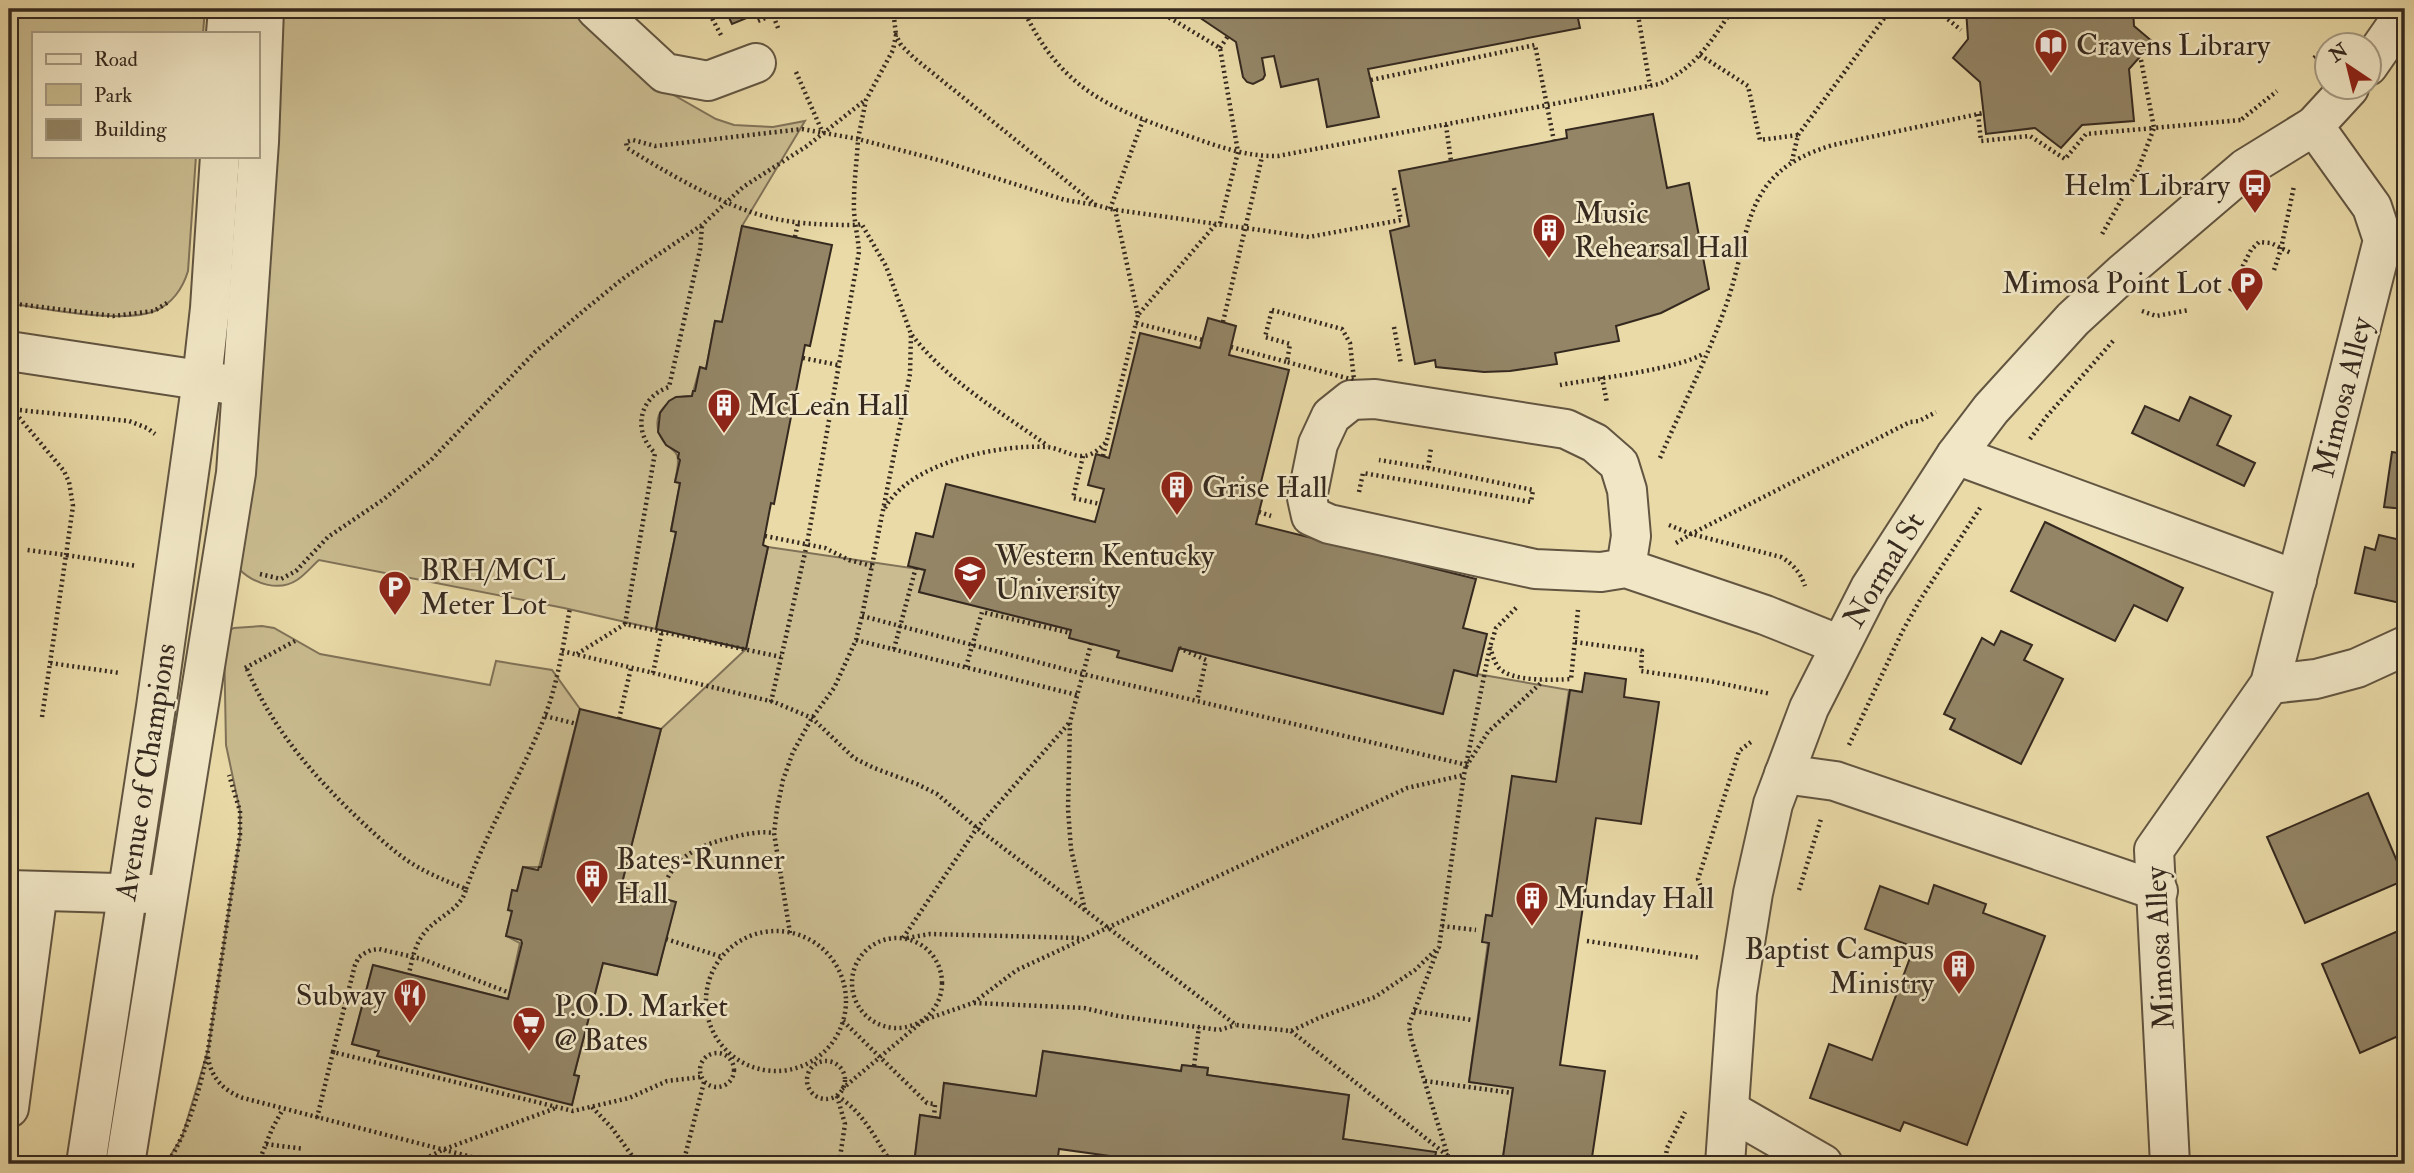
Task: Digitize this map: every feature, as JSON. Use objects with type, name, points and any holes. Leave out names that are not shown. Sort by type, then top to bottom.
[{"type":"street","points":[[226,32],[228,9]]},
{"type":"street","name":"Avenue of Champions","points":[[259,142],[264,9]]},
{"type":"street","points":[[596,9],[665,73],[708,81],[756,63]]},
{"type":"street","points":[[2382,46],[2405,13]]},
{"type":"street","name":"Normal St","points":[[1725,1164],[1737,993],[1753,892],[1773,804],[1809,708],[1870,588],[1956,455],[1991,409],[2083,310],[2246,169],[2314,126],[2336,102]]},
{"type":"street","name":"Mimosa Alley","points":[[2170,1164],[2154,850],[2270,684],[2394,241],[2314,126]]},
{"type":"street","name":"Avenue of Champions","points":[[86,1164],[202,380],[210,308],[220,158]]},
{"type":"street","name":"Avenue of Champions","points":[[125,1164],[236,473],[258,158]]},
{"type":"street","points":[[9,351],[242,386]]},
{"type":"street","points":[[1626,568],[1631,536],[1627,490],[1619,464],[1595,443],[1566,429],[1375,399],[1350,400],[1331,416],[1318,444],[1307,498],[1311,516],[1329,524],[1535,569],[1601,572],[1626,568],[1765,615],[1840,645]]},
{"type":"street","points":[[1956,455],[2297,580]]},
{"type":"street","points":[[2270,684],[2316,679],[2357,668],[2405,646]]},
{"type":"street","points":[[1784,774],[1835,780],[2158,891]]},
{"type":"street","points":[[9,1108],[23,890],[169,895]]},
{"type":"street","points":[[1728,1110],[1823,1164]]},
{"type":"path","points":[[892,9],[901,45],[913,57],[1096,205]]},
{"type":"path","points":[[1023,9],[1048,53],[1073,80],[1106,104],[1143,120],[1238,152],[1262,157],[1650,86],[1674,78],[1687,69],[1734,9]]},
{"type":"path","points":[[1155,9],[1220,48]]},
{"type":"path","points":[[1637,9],[1650,86]]},
{"type":"path","points":[[1792,162],[1798,135],[1891,9]]},
{"type":"path","points":[[1935,9],[1961,30]]},
{"type":"path","points":[[771,702],[807,544],[859,251],[859,225],[853,204],[858,139],[866,100],[893,50],[897,35]]},
{"type":"path","points":[[1103,456],[1138,315],[1218,224],[1238,152],[1220,48],[1228,36]]},
{"type":"path","points":[[1371,80],[1535,45],[1554,141]]},
{"type":"path","points":[[1700,55],[1748,86],[1760,140],[1798,135]]},
{"type":"path","points":[[2097,243],[2138,170],[2154,128],[2141,60]]},
{"type":"path","points":[[251,568],[262,575],[281,579],[296,571],[328,537],[384,499],[431,460],[536,352],[577,316],[625,277],[702,225],[743,187],[807,146],[866,100]]},
{"type":"path","points":[[1659,461],[1732,288],[1749,217],[1761,194],[1777,174],[1792,162],[1813,151],[1833,145],[1981,114],[1981,141],[2030,136],[2065,159],[2086,134],[2241,120]]},
{"type":"path","points":[[1138,315],[1113,209],[1143,120]]},
{"type":"path","points":[[1446,125],[1451,161]]},
{"type":"path","points":[[859,225],[798,223],[751,212],[646,160],[627,149],[626,142],[633,140],[655,146],[802,129],[858,139],[942,161],[1052,196],[1113,209],[1308,237],[1401,220],[1394,188]]},
{"type":"path","points":[[1222,322],[1262,157]]},
{"type":"path","points":[[2274,270],[2294,185],[2285,192]]},
{"type":"path","points":[[795,237],[798,223]]},
{"type":"path","points":[[625,624],[655,453],[642,433],[641,416],[649,400],[669,387],[701,250],[702,225]]},
{"type":"path","points":[[859,225],[886,266],[911,334],[926,354],[1049,447]]},
{"type":"path","points":[[2230,291],[2255,245],[2265,242],[2291,253]]},
{"type":"path","points":[[9,303],[113,316],[154,312],[171,301],[177,293]]},
{"type":"path","points":[[2135,317],[2150,303]]},
{"type":"path","points":[[1231,347],[1354,380],[1350,343],[1342,329],[1272,310],[1265,337],[1290,344],[1287,362]]},
{"type":"path","points":[[2141,311],[2156,316],[2189,310]]},
{"type":"path","points":[[1136,323],[1203,340]]},
{"type":"path","points":[[1394,327],[1403,374]]},
{"type":"path","points":[[790,933],[774,833],[783,780],[793,752],[812,718],[834,688],[856,640],[910,374],[911,334]]},
{"type":"path","points":[[1796,900],[1810,850],[1835,780],[1868,700],[1902,632],[1933,579],[2004,474],[2047,416],[2119,334]]},
{"type":"path","points":[[1550,387],[1656,368],[1695,358],[1707,350]]},
{"type":"path","points":[[803,358],[838,365]]},
{"type":"path","points":[[1673,545],[1910,422],[1919,421],[1947,407]]},
{"type":"path","points":[[11,409],[129,421],[147,428],[160,439]]},
{"type":"path","points":[[11,409],[58,463],[69,482],[73,506],[42,717]]},
{"type":"path","points":[[883,512],[898,491],[922,475],[956,459],[1002,449],[1049,447],[1083,456],[1099,449],[1107,441]]},
{"type":"path","points":[[1083,456],[1073,498],[1100,504]]},
{"type":"path","points":[[1309,489],[1357,502],[1363,473],[1531,502],[1533,489],[1379,460]]},
{"type":"path","points":[[1662,519],[1691,534],[1781,557],[1801,573],[1808,594]]},
{"type":"path","points":[[765,536],[825,548],[860,565],[872,566]]},
{"type":"path","points":[[27,550],[145,567]]},
{"type":"path","points":[[894,649],[916,567]]},
{"type":"path","points":[[1448,1156],[1409,1026],[1438,947],[1464,775],[1490,647],[1496,628],[1509,613],[1525,601]]},
{"type":"path","points":[[409,974],[418,941],[425,931],[464,898],[487,835],[522,769],[545,716],[562,652],[570,608]]},
{"type":"path","points":[[967,667],[982,612],[1070,633]]},
{"type":"path","points":[[862,616],[1083,674],[1467,765]]},
{"type":"path","points":[[576,655],[625,624],[781,657]]},
{"type":"path","points":[[653,673],[662,631]]},
{"type":"path","points":[[856,640],[1077,695]]},
{"type":"path","points":[[238,666],[247,668],[295,641]]},
{"type":"path","points":[[1490,647],[1504,672],[1543,681],[1571,679],[1574,642],[1642,651],[1641,671],[1784,696]]},
{"type":"path","points":[[1086,910],[1072,849],[1069,809],[1070,722],[1091,644]]},
{"type":"path","points":[[1179,648],[1206,660],[1197,701]]},
{"type":"path","points":[[562,652],[771,702],[812,718],[854,758],[937,794],[977,828],[1236,1025]]},
{"type":"path","points":[[50,663],[129,674]]},
{"type":"path","points":[[247,668],[257,694],[287,741],[345,806],[406,860],[432,875],[466,889]]},
{"type":"path","points":[[619,719],[631,668]]},
{"type":"path","points":[[1467,765],[1488,733],[1543,681]]},
{"type":"path","points":[[545,716],[577,724]]},
{"type":"path","points":[[903,938],[977,828],[1070,722]]},
{"type":"path","points":[[166,1164],[192,1113],[208,1050],[240,835],[237,797],[228,771]]},
{"type":"path","points":[[1083,938],[930,934],[884,940],[866,950],[855,968],[853,992],[863,1013],[878,1024],[906,1028],[973,1003],[1017,970],[1407,788],[1464,775]]},
{"type":"path","points":[[660,898],[675,867],[701,846],[754,833],[774,833]]},
{"type":"path","points":[[1442,926],[1476,930]]},
{"type":"path","points":[[333,1052],[573,1111],[629,1098],[667,1081],[703,1079],[716,1087],[725,1085],[731,1080],[734,1069],[729,1055],[716,1037],[706,1005],[709,983],[722,957],[733,946],[755,935],[776,931],[810,940],[827,953],[839,971],[845,994],[843,1021],[832,1044],[814,1063],[808,1076],[812,1092],[824,1098],[837,1096],[931,1014],[940,997],[940,968],[929,951],[913,940],[903,938]]},
{"type":"path","points":[[666,939],[722,957]]},
{"type":"path","points":[[1587,942],[1701,958]]},
{"type":"path","points":[[973,1003],[1084,1008],[1118,1016],[1219,1030],[1236,1025],[1291,1031],[1375,997],[1415,970],[1438,947]]},
{"type":"path","points":[[317,1118],[359,957],[379,949],[413,958],[510,993]]},
{"type":"path","points":[[845,994],[853,992]]},
{"type":"path","points":[[1414,1011],[1472,1020]]},
{"type":"path","points":[[843,1021],[927,1103],[935,1104],[934,1117]]},
{"type":"path","points":[[1194,1066],[1199,1027]]},
{"type":"path","points":[[1291,1031],[1448,1156],[1463,1164]]},
{"type":"path","points":[[208,1050],[211,1069],[217,1081],[243,1098],[499,1164]]},
{"type":"path","points":[[683,1164],[703,1079],[700,1068],[705,1057],[718,1052],[746,1065],[768,1071],[790,1070],[814,1063],[830,1062],[841,1068],[845,1082],[842,1090]]},
{"type":"path","points":[[1425,1081],[1512,1093]]},
{"type":"path","points":[[837,1096],[845,1124],[839,1164]]},
{"type":"path","points":[[837,1096],[864,1120],[892,1164]]},
{"type":"path","points":[[592,1107],[612,1128],[638,1164]]},
{"type":"path","points":[[415,1164],[442,1150],[556,1108]]},
{"type":"path","points":[[258,1164],[283,1110]]},
{"type":"path","points":[[265,1144],[304,1149]]},
{"type":"path","points":[[175,1164],[191,1161],[216,1164]]},
{"type":"green space","points":[[9,9],[205,9],[203,32],[32,32],[32,158],[196,158],[188,271],[176,295],[155,311],[123,316],[62,312],[9,303]]},
{"type":"green space","points":[[269,9],[597,9],[658,86],[716,119],[734,125],[773,127],[805,121],[742,226],[722,322],[715,321],[706,369],[700,367],[692,396],[668,403],[659,415],[658,431],[677,455],[675,482],[680,483],[671,530],[676,532],[656,629],[564,608],[319,560],[290,584],[275,586],[252,579],[239,569]]},
{"type":"green space","points":[[768,547],[925,570],[919,592],[1071,630],[1119,651],[1117,657],[1172,671],[1179,648],[1442,714],[1454,670],[1569,690],[1556,782],[1492,916],[1486,915],[1483,941],[1488,942],[1469,1082],[1513,1088],[1502,1164],[1434,1164],[1435,1153],[1343,1139],[1349,1095],[1207,1075],[1208,1068],[1182,1065],[1181,1071],[1043,1051],[1036,1097],[944,1083],[940,1118],[920,1115],[915,1156],[935,1159],[934,1164],[211,1164],[203,1161],[165,1164],[182,1137],[208,1050],[240,835],[240,811],[226,745],[224,638],[229,630],[262,626],[274,628],[320,654],[490,685],[496,661],[552,670],[580,709],[539,867],[523,867],[517,891],[508,910],[512,911],[506,936],[520,943],[508,999],[373,965],[352,1044],[379,1051],[378,1056],[572,1104],[579,1076],[574,1075],[603,963],[657,975],[675,903],[621,887],[661,729],[746,649]]},
{"type":"building","points":[[725,9],[769,9],[732,24]]},
{"type":"building","points":[[1187,9],[1576,9],[1580,28],[1368,69],[1379,117],[1327,127],[1318,79],[1281,87],[1274,56],[1262,58],[1265,75],[1263,79],[1253,84],[1247,82],[1243,77],[1236,42]]},
{"type":"building","name":"Cravens Library","points":[[1966,9],[2133,9],[2134,26],[2153,42],[2129,69],[2134,121],[2082,125],[2061,148],[2035,128],[1986,134],[1980,82],[1953,58],[1968,39]]},
{"type":"building","name":"Music Rehearsal Hall","points":[[1653,114],[1667,188],[1689,183],[1709,289],[1661,313],[1616,326],[1619,341],[1555,353],[1557,364],[1484,372],[1436,367],[1435,360],[1415,364],[1390,231],[1409,226],[1399,171],[1567,138],[1566,130]]},
{"type":"building","name":"McLean Hall","points":[[742,226],[832,245],[810,346],[805,345],[774,504],[771,503],[763,545],[768,547],[746,649],[656,629],[676,532],[671,531],[680,483],[675,482],[679,453],[666,445],[658,432],[660,413],[669,401],[676,397],[692,396],[700,367],[706,369],[715,321],[722,322]]},
{"type":"building","name":"Grise Hall","points":[[1208,318],[1236,326],[1229,355],[1289,370],[1258,494],[1263,496],[1256,524],[1476,579],[1463,628],[1487,634],[1477,676],[1454,670],[1443,714],[1179,648],[1172,671],[1117,657],[1119,651],[1069,638],[1071,630],[919,592],[925,570],[908,566],[916,533],[933,537],[946,484],[1095,522],[1104,489],[1088,485],[1096,454],[1109,458],[1140,333],[1200,348]]},
{"type":"building","points":[[2405,393],[2405,423],[2400,422]]},
{"type":"building","points":[[2190,397],[2231,416],[2217,445],[2255,463],[2244,486],[2132,433],[2145,406],[2179,421]]},
{"type":"building","points":[[2392,452],[2405,454],[2405,509],[2384,507]]},
{"type":"building","points":[[2045,522],[2183,588],[2167,621],[2134,605],[2115,641],[2011,591]]},
{"type":"building","points":[[2379,535],[2405,541],[2405,604],[2355,593],[2365,547],[2375,550]]},
{"type":"building","points":[[2001,631],[2032,645],[2024,660],[2063,679],[2021,764],[1950,729],[1955,719],[1944,714],[1982,638],[1994,645]]},
{"type":"building","name":"Munday Hall","points":[[1585,673],[1626,679],[1624,697],[1659,702],[1641,824],[1596,818],[1578,940],[1560,1065],[1605,1071],[1591,1164],[1502,1164],[1513,1088],[1469,1082],[1489,943],[1482,942],[1486,915],[1492,916],[1512,776],[1556,782],[1570,690],[1582,692]]},
{"type":"building","name":"Bates-Runner Hall","points":[[580,709],[661,729],[621,887],[676,902],[657,975],[603,963],[574,1075],[579,1076],[572,1105],[377,1056],[379,1051],[352,1044],[373,965],[508,999],[522,943],[521,940],[506,936],[512,911],[508,910],[512,890],[517,891],[523,867],[538,870],[541,867]]},
{"type":"building","points":[[2368,793],[2405,880],[2305,923],[2267,837]]},
{"type":"building","name":"Baptist Campus Ministry","points":[[1934,885],[1986,904],[1983,913],[2045,936],[1967,1145],[1904,1122],[1900,1131],[1810,1098],[1829,1044],[1872,1060],[1914,947],[1865,929],[1880,886],[1928,904]]},
{"type":"building","points":[[2405,928],[2405,1033],[2360,1053],[2322,964]]},
{"type":"building","points":[[1043,1051],[1181,1071],[1182,1065],[1208,1068],[1207,1075],[1349,1095],[1343,1139],[1436,1152],[1434,1164],[1145,1164],[1146,1161],[1059,1149],[1057,1164],[934,1164],[935,1159],[915,1156],[920,1115],[940,1118],[944,1083],[1036,1096]]},
{"type":"place","name":"Cravens Library","points":[[2051,75]]},
{"type":"place","name":"Helm Library","points":[[2255,215]]},
{"type":"place","name":"Music Rehearsal Hall","points":[[1549,260]]},
{"type":"place","name":"Mimosa Point Lot","points":[[2247,313]]},
{"type":"place","name":"McLean Hall","points":[[724,435]]},
{"type":"place","name":"Grise Hall","points":[[1177,517]]},
{"type":"place","name":"Western Kentucky University","points":[[970,602]]},
{"type":"place","name":"BRH/MCL Meter Lot","points":[[395,617]]},
{"type":"place","name":"Bates-Runner Hall","points":[[592,906]]},
{"type":"place","name":"Munday Hall","points":[[1532,928]]},
{"type":"place","name":"Baptist Campus Ministry","points":[[1959,996]]},
{"type":"place","name":"Subway","points":[[410,1025]]},
{"type":"place","name":"P.O.D. Market @ Bates","points":[[529,1053]]}]
